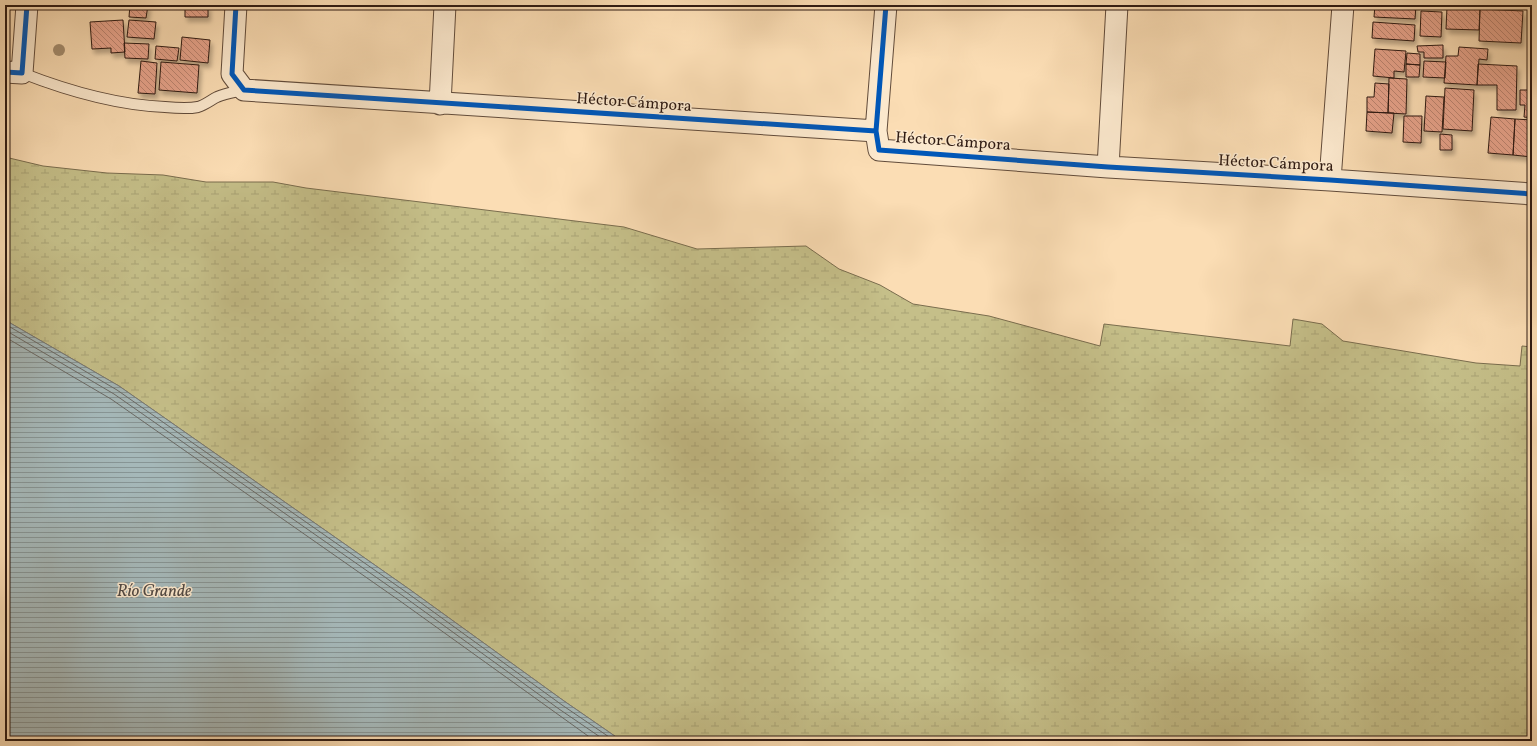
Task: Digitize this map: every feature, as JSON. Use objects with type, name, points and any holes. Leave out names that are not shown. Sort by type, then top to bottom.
[{"type":"street","points":[[14,72],[27,5]]},
{"type":"street","points":[[236,5],[232,74],[244,90]]},
{"type":"street","points":[[440,104],[445,5]]},
{"type":"street","points":[[876,131],[886,5]]},
{"type":"street","points":[[1108,167],[1117,5]]},
{"type":"street","points":[[1330,180],[1343,5]]},
{"type":"street","name":"Héctor Cámpora","points":[[244,90],[440,104],[876,131],[879,150],[1108,167],[1532,194]]},
{"type":"lane","points":[[14,72],[92,96],[149,107],[198,107],[219,96],[244,90]]},
{"type":"green space","points":[[5,157],[43,166],[107,173],[163,175],[206,182],[273,182],[306,188],[624,227],[697,249],[806,246],[839,269],[880,285],[913,304],[989,316],[1100,346],[1104,324],[1290,346],[1293,319],[1322,324],[1343,341],[1476,363],[1520,366],[1522,346],[1532,347],[1532,741],[622,741],[409,589],[119,386],[5,320]]},
{"type":"water","name":"Río Grande","points":[[5,320],[119,386],[409,589],[622,741],[5,741]]},
{"type":"building","points":[[130,5],[148,5],[146,18],[129,17]]},
{"type":"building","points":[[185,5],[208,5],[208,17],[185,17]]},
{"type":"building","points":[[1375,5],[1416,5],[1415,19],[1374,17]]},
{"type":"building","points":[[1447,7],[1480,9],[1479,30],[1446,29]]},
{"type":"building","points":[[1480,9],[1523,11],[1521,43],[1479,41]]},
{"type":"building","points":[[1421,11],[1442,12],[1441,37],[1420,36]]},
{"type":"building","points":[[123,20],[125,52],[111,53],[111,48],[92,49],[90,22]]},
{"type":"building","points":[[129,20],[156,22],[154,39],[127,37]]},
{"type":"building","points":[[1373,22],[1415,25],[1414,41],[1372,38]]},
{"type":"building","points":[[182,37],[210,40],[208,63],[180,60]]},
{"type":"building","points":[[124,43],[149,44],[148,59],[125,58]]},
{"type":"building","points":[[1443,45],[1443,58],[1424,58],[1424,52],[1418,52],[1417,46]]},
{"type":"building","points":[[156,46],[179,48],[177,61],[155,59]]},
{"type":"building","points":[[1459,47],[1488,49],[1487,60],[1479,59],[1477,85],[1444,83],[1446,56],[1458,56]]},
{"type":"building","points":[[1375,49],[1406,51],[1404,72],[1394,71],[1394,78],[1373,76]]},
{"type":"building","points":[[1407,53],[1420,54],[1420,65],[1406,64]]},
{"type":"building","points":[[141,61],[157,63],[155,94],[138,93]]},
{"type":"building","points":[[1424,61],[1446,62],[1445,78],[1423,77]]},
{"type":"building","points":[[161,62],[199,65],[197,93],[159,90]]},
{"type":"building","points":[[1406,64],[1420,65],[1419,77],[1406,77]]},
{"type":"building","points":[[1478,64],[1517,66],[1516,110],[1497,110],[1497,85],[1477,85]]},
{"type":"building","points":[[1389,78],[1407,79],[1406,114],[1388,113]]},
{"type":"building","points":[[1375,83],[1389,84],[1388,113],[1367,112],[1367,97],[1374,97]]},
{"type":"building","points":[[1445,88],[1474,90],[1472,131],[1443,129]]},
{"type":"building","points":[[1520,90],[1532,90],[1532,118],[1524,117],[1525,105],[1520,105]]},
{"type":"building","points":[[1426,96],[1444,97],[1442,132],[1424,131]]},
{"type":"building","points":[[1367,112],[1394,113],[1392,133],[1366,131]]},
{"type":"building","points":[[1404,116],[1422,116],[1421,143],[1403,142]]},
{"type":"building","points":[[1491,117],[1515,119],[1513,155],[1488,153]]},
{"type":"building","points":[[1515,119],[1532,120],[1532,157],[1513,155]]},
{"type":"building","points":[[1440,134],[1452,135],[1452,150],[1440,150]]},
{"type":"cycle path","points":[[5,72],[22,73],[27,5]]},
{"type":"cycle path","points":[[236,5],[232,74],[244,90],[876,131]]},
{"type":"cycle path","points":[[886,5],[876,131],[879,150],[1108,167],[1532,194]]}]
